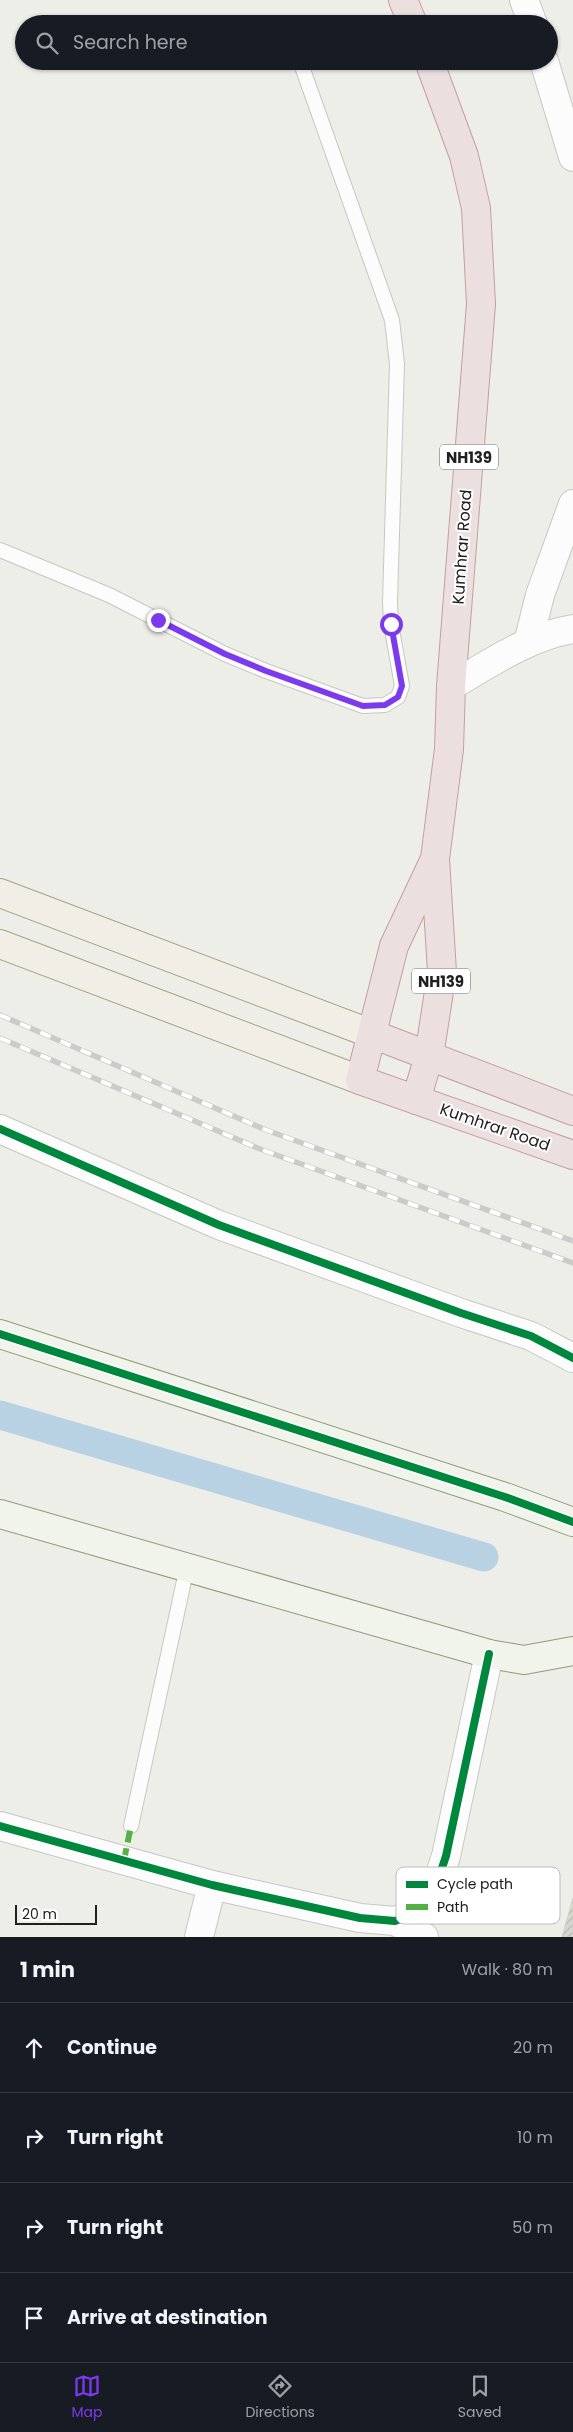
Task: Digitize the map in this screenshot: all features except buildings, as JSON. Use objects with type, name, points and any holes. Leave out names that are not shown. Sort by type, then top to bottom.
[{"type":"highway","points":[[403,0],[409,15]]},
{"type":"highway","name":"Kumhrar Road","points":[[416,1100],[429,1056],[442,972],[435,859],[449,749],[451,686],[481,304],[476,208],[464,156],[432,70]]},
{"type":"highway","name":"Kumhrar Road","points":[[435,859],[394,946],[360,1080],[573,1155]]},
{"type":"highway","points":[[372,1034],[573,1111]]},
{"type":"main road","points":[[0,894],[372,1034]]},
{"type":"main road","points":[[0,944],[360,1080]]},
{"type":"street","points":[[524,0],[530,15]]},
{"type":"street","points":[[547,70],[573,157]]},
{"type":"street","points":[[528,643],[545,580],[573,504]]},
{"type":"street","points":[[451,686],[528,643],[557,631],[573,629]]},
{"type":"street","points":[[0,1129],[219,1225],[461,1313],[531,1336],[573,1358]]},
{"type":"street","points":[[0,1334],[505,1496],[573,1522]]},
{"type":"street","points":[[0,1514],[489,1654],[524,1660],[573,1651]]},
{"type":"street","points":[[442,1867],[489,1654]]},
{"type":"street","points":[[0,1826],[212,1885],[360,1918],[395,1921]]},
{"type":"street","points":[[200,1937],[212,1885]]},
{"type":"street","points":[[400,1924],[424,1937]]},
{"type":"lane","points":[[0,550],[109,595],[225,654],[333,697],[363,706],[385,705],[398,697],[402,686],[391,624],[390,602],[397,364],[396,338],[392,320],[303,70]]},
{"type":"lane","points":[[131,1826],[187,1567]]},
{"type":"waterway","points":[[0,1415],[484,1557]]},
{"type":"railway","points":[[0,1015],[266,1130],[573,1241]]},
{"type":"railway","points":[[0,1038],[260,1149],[573,1263]]},
{"type":"marked path","points":[[124,1860],[131,1826]]},
{"type":"cycle path","points":[[0,1129],[219,1225],[461,1313],[531,1336],[573,1358]]},
{"type":"cycle path","points":[[0,1334],[505,1497],[573,1522]]},
{"type":"cycle path","points":[[442,1867],[489,1654]]},
{"type":"cycle path","points":[[0,1826],[212,1885],[360,1918],[396,1921]]},
{"type":"route","points":[[158,620],[225,654],[333,697],[363,706],[385,705],[398,697],[402,686],[391,624]]}]
